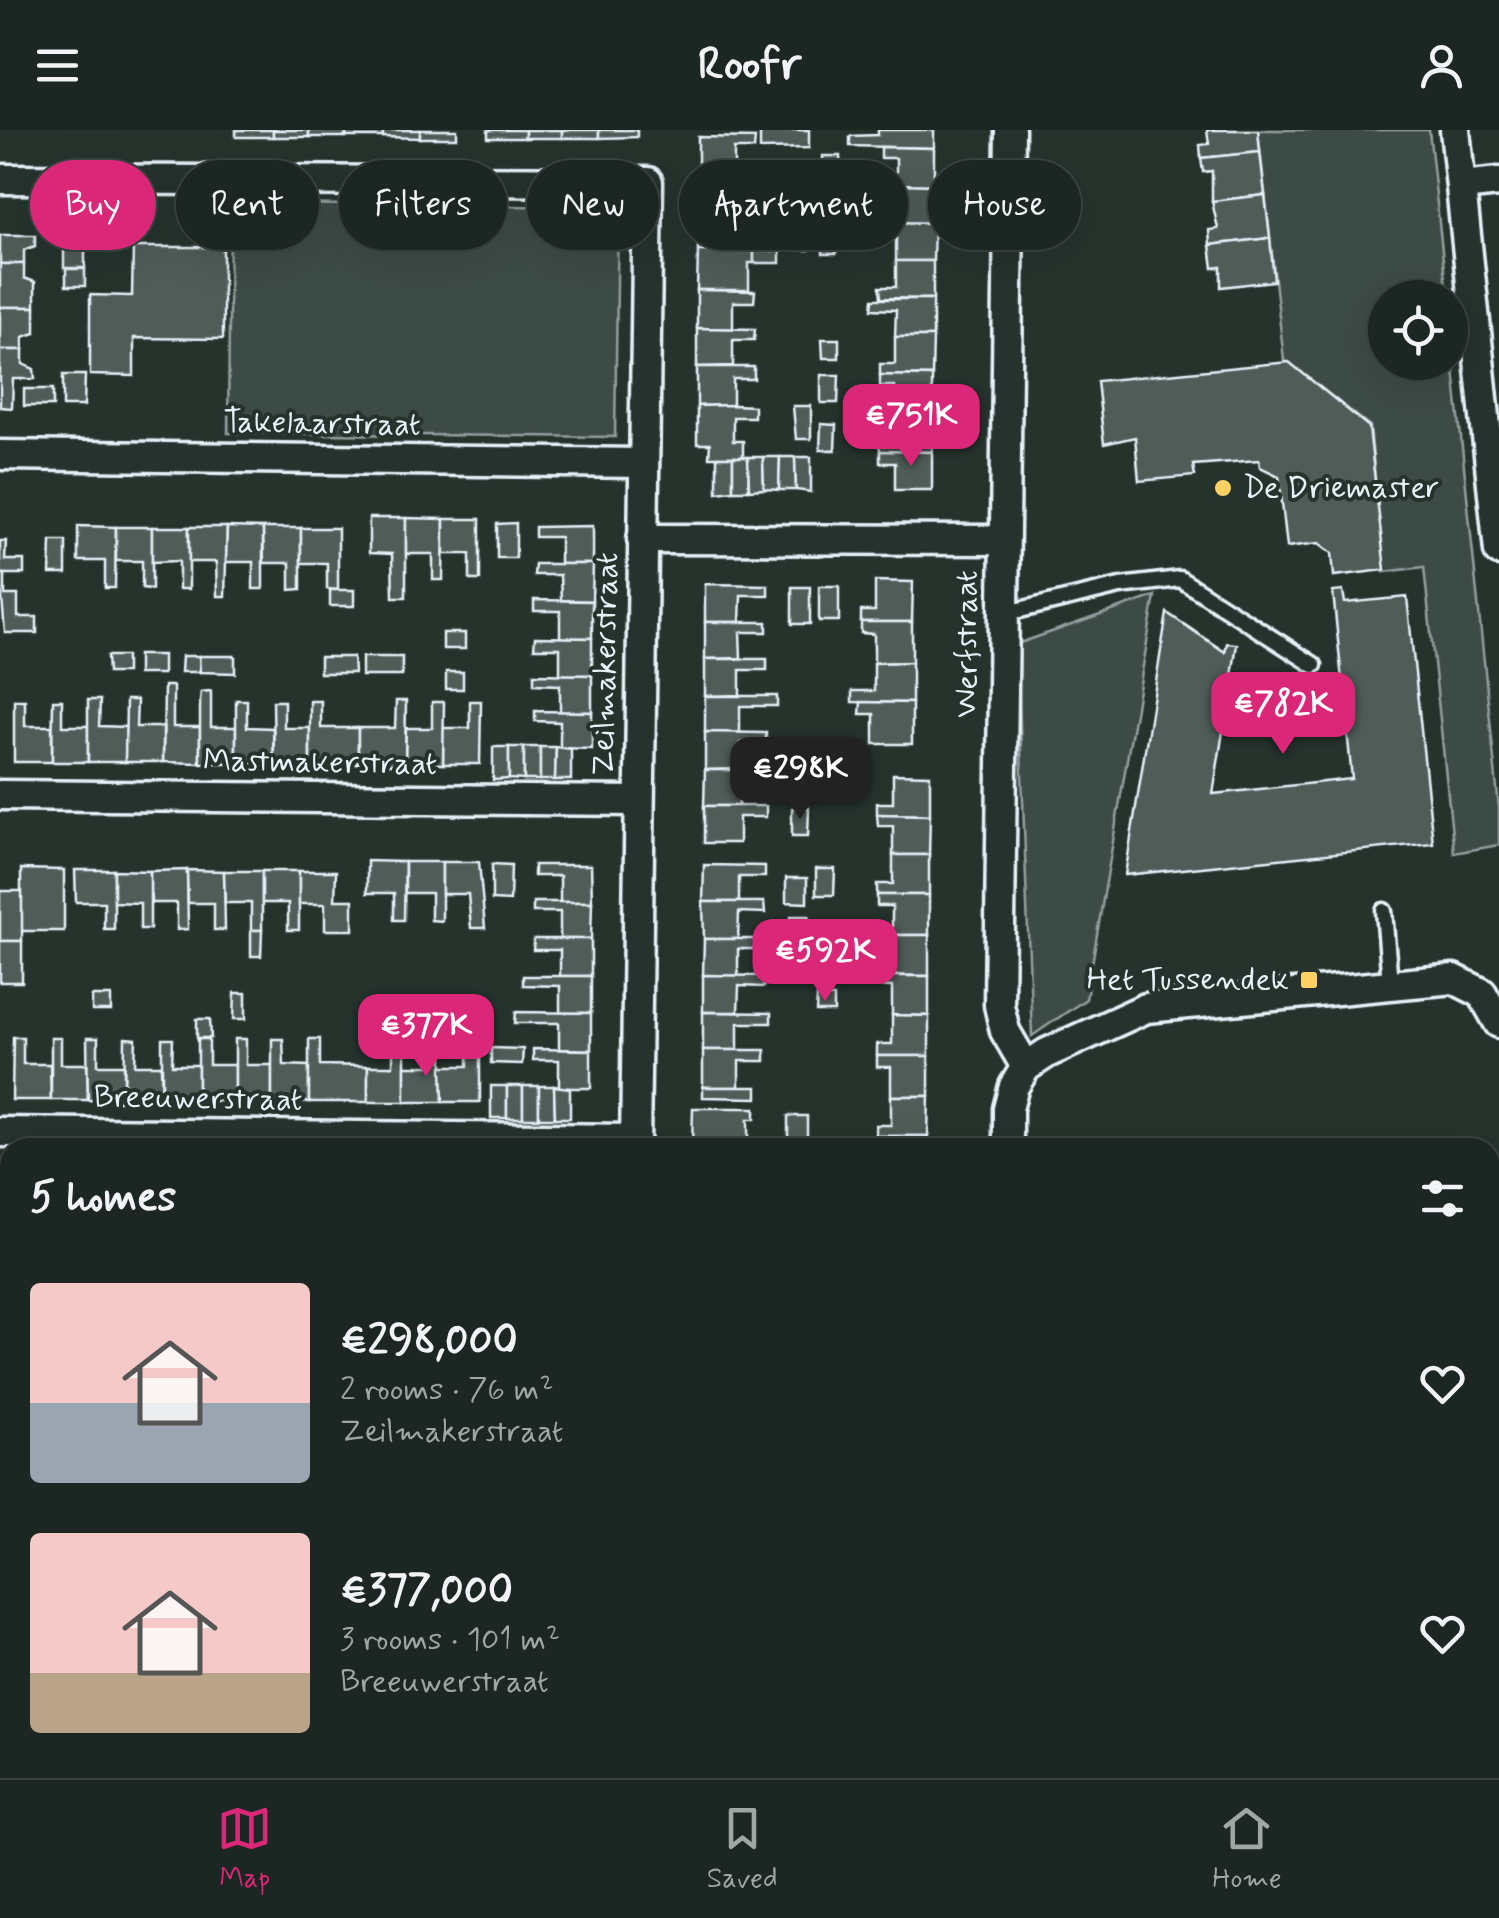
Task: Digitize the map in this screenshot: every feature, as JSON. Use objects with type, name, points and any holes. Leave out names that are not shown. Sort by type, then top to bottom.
[{"type":"street","name":"Werfstraat","points":[[1010,130],[999,1005],[1004,1031],[1026,1068]]},
{"type":"street","points":[[1455,130],[1498,535]]},
{"type":"street","name":"Zeilmakerstraat","points":[[0,179],[648,182],[634,1138]]},
{"type":"street","points":[[1462,186],[1499,182]]},
{"type":"street","name":"Takelaarstraat","points":[[0,455],[643,463]]},
{"type":"street","points":[[642,539],[1002,540]]},
{"type":"street","name":"Mastmakerstraat","points":[[0,795],[638,801]]},
{"type":"street","points":[[1008,1138],[1008,1109],[1014,1086],[1026,1068],[1047,1053],[1146,1008],[1443,979],[1470,984],[1494,1009],[1499,1023]]},
{"type":"street","name":"Breeuwerstraat","points":[[0,1132],[346,1138]]},
{"type":"lane","points":[[1003,614],[1120,586],[1180,579],[1314,665]]},
{"type":"lane","points":[[1384,911],[1390,984]]},
{"type":"shaded area","points":[[1258,130],[1429,130],[1445,280],[1368,280],[1368,380],[1455,380],[1499,808],[1499,845],[1454,853],[1424,567],[1384,572],[1370,426],[1284,360]]},
{"type":"shaded area","points":[[319,205],[339,205],[339,250],[507,250],[507,206],[527,206],[527,250],[617,250],[615,437],[228,433],[230,250],[319,250]]},
{"type":"shaded area","points":[[1155,596],[1086,999],[1032,1036],[1017,644]]},
{"type":"building","points":[[236,130],[273,130],[273,137],[236,137]]},
{"type":"building","points":[[273,130],[309,130],[309,137],[273,137]]},
{"type":"building","points":[[309,130],[346,130],[346,137],[309,137]]},
{"type":"building","points":[[346,130],[383,130],[383,137],[346,137]]},
{"type":"building","points":[[383,130],[420,130],[420,138],[383,137]]},
{"type":"building","points":[[420,130],[457,130],[457,138],[420,138]]},
{"type":"building","points":[[488,130],[525,130],[525,138],[488,138]]},
{"type":"building","points":[[525,130],[562,130],[562,138],[525,138]]},
{"type":"building","points":[[562,130],[599,130],[599,138],[562,138]]},
{"type":"building","points":[[599,130],[637,130],[637,137],[599,138]]},
{"type":"building","points":[[760,130],[809,130],[809,148],[760,149]]},
{"type":"building","points":[[878,130],[934,130],[934,148],[850,146],[850,136],[878,135]]},
{"type":"building","points":[[1207,130],[1258,130],[1260,152],[1201,158],[1200,145],[1209,144]]},
{"type":"building","points":[[698,137],[755,138],[754,149],[734,149],[734,160],[698,160]]},
{"type":"building","points":[[881,147],[934,148],[934,160],[928,160],[928,185],[908,184],[908,160],[881,158]]},
{"type":"building","points":[[1260,152],[1265,195],[1212,201],[1212,171],[1203,172],[1201,158]]},
{"type":"building","points":[[823,156],[840,156],[840,160],[823,160]]},
{"type":"building","points":[[908,184],[928,185],[928,223],[908,223]]},
{"type":"building","points":[[1265,195],[1270,238],[1210,245],[1209,230],[1218,229],[1212,201]]},
{"type":"building","points":[[908,223],[928,223],[928,250],[933,250],[933,261],[896,261],[896,250],[908,250]]},
{"type":"building","points":[[0,235],[30,235],[24,264],[0,264]]},
{"type":"building","points":[[1270,238],[1274,281],[1221,287],[1221,267],[1213,268],[1210,245]]},
{"type":"building","points":[[64,250],[85,250],[85,268],[64,268]]},
{"type":"building","points":[[133,250],[223,250],[223,339],[134,338],[134,376],[90,375],[90,295],[132,296]]},
{"type":"building","points":[[698,251],[754,251],[754,263],[749,263],[749,290],[697,290]]},
{"type":"building","points":[[754,251],[780,251],[780,263],[754,263]]},
{"type":"building","points":[[896,261],[933,261],[933,299],[881,298],[880,287],[896,287]]},
{"type":"building","points":[[0,264],[24,264],[24,278],[35,282],[35,307],[0,307]]},
{"type":"building","points":[[66,269],[85,269],[85,286],[66,286]]},
{"type":"building","points":[[697,290],[755,291],[754,302],[733,302],[733,329],[697,328]]},
{"type":"building","points":[[873,299],[933,299],[933,337],[895,337],[896,310],[872,309]]},
{"type":"building","points":[[0,307],[35,307],[35,333],[23,337],[23,350],[0,350]]},
{"type":"building","points":[[697,328],[755,329],[754,340],[733,340],[733,366],[697,367]]},
{"type":"building","points":[[895,337],[933,337],[932,376],[880,375],[880,364],[895,364]]},
{"type":"building","points":[[822,339],[839,339],[839,358],[823,358]]},
{"type":"building","points":[[0,350],[23,350],[23,364],[34,369],[35,379],[13,379],[12,408],[0,407]]},
{"type":"building","points":[[1289,362],[1369,427],[1385,570],[1334,576],[1332,553],[1319,543],[1287,547],[1279,476],[1260,467],[1259,460],[1193,465],[1195,476],[1139,481],[1135,437],[1104,444],[1097,381]]},
{"type":"building","points":[[697,367],[754,367],[754,379],[733,379],[733,405],[697,406]]},
{"type":"building","points":[[63,375],[85,375],[84,406],[63,406]]},
{"type":"building","points":[[821,375],[839,375],[838,403],[821,403]]},
{"type":"building","points":[[880,375],[932,376],[932,413],[895,413],[895,386],[880,386]]},
{"type":"building","points":[[24,389],[53,389],[53,406],[24,406]]},
{"type":"building","points":[[697,406],[754,406],[754,417],[733,417],[733,441],[743,441],[743,457],[709,457],[710,444],[697,444]]},
{"type":"building","points":[[793,406],[811,406],[811,439],[796,439]]},
{"type":"building","points":[[895,413],[932,413],[932,452],[880,451],[879,440],[895,440]]},
{"type":"building","points":[[821,424],[836,425],[835,450],[820,450]]},
{"type":"building","points":[[880,451],[932,452],[932,490],[895,490],[895,463],[880,463]]},
{"type":"building","points":[[717,457],[733,457],[733,490],[717,492]]},
{"type":"building","points":[[733,457],[748,457],[749,490],[733,490]]},
{"type":"building","points":[[748,457],[763,457],[764,489],[749,490]]},
{"type":"building","points":[[763,457],[780,457],[779,490],[764,489]]},
{"type":"building","points":[[780,457],[795,457],[796,490],[779,490]]},
{"type":"building","points":[[795,457],[811,457],[811,492],[796,490]]},
{"type":"building","points":[[369,518],[406,518],[406,597],[393,597],[392,554],[369,553]]},
{"type":"building","points":[[406,518],[444,519],[443,580],[433,580],[433,554],[406,554]]},
{"type":"building","points":[[444,519],[480,519],[480,580],[470,580],[470,554],[444,554]]},
{"type":"building","points":[[516,523],[516,558],[497,558],[497,524]]},
{"type":"building","points":[[78,526],[116,527],[115,588],[105,588],[105,561],[78,561]]},
{"type":"building","points":[[593,526],[593,564],[560,564],[560,537],[535,537],[535,527]]},
{"type":"building","points":[[116,527],[152,527],[152,589],[142,588],[142,561],[116,561]]},
{"type":"building","points":[[152,527],[189,527],[189,589],[179,589],[179,561],[152,562]]},
{"type":"building","points":[[189,527],[227,527],[225,596],[217,596],[216,562],[189,562]]},
{"type":"building","points":[[227,527],[263,528],[263,589],[253,589],[253,562],[226,562]]},
{"type":"building","points":[[263,528],[301,528],[301,589],[290,590],[290,563],[264,563]]},
{"type":"building","points":[[301,528],[338,528],[338,590],[327,589],[327,563],[301,563]]},
{"type":"building","points":[[0,541],[6,541],[5,560],[24,560],[24,574],[0,574]]},
{"type":"building","points":[[51,541],[66,541],[66,574],[50,574]]},
{"type":"building","points":[[535,564],[593,564],[592,601],[561,600],[560,575],[534,575]]},
{"type":"building","points":[[0,574],[5,574],[5,595],[18,595],[18,617],[37,617],[37,633],[5,633]]},
{"type":"building","points":[[875,581],[913,582],[912,622],[861,622],[861,611],[875,611]]},
{"type":"building","points":[[705,584],[768,585],[768,595],[741,595],[740,622],[705,622]]},
{"type":"building","points":[[819,586],[839,586],[839,621],[819,621]]},
{"type":"building","points":[[792,587],[810,587],[810,624],[792,624]]},
{"type":"building","points":[[330,590],[354,590],[354,606],[330,606]]},
{"type":"building","points":[[1343,591],[1345,603],[1407,597],[1433,843],[1125,875],[1167,613],[1225,652],[1227,643],[1237,644],[1213,794],[1352,779],[1333,592]]},
{"type":"building","points":[[534,600],[592,601],[592,638],[560,638],[560,611],[534,611]]},
{"type":"building","points":[[705,622],[767,622],[767,632],[740,632],[741,658],[705,659]]},
{"type":"building","points":[[861,622],[912,622],[912,662],[874,663],[874,634],[861,633]]},
{"type":"building","points":[[443,633],[465,633],[465,649],[443,649]]},
{"type":"building","points":[[535,637],[592,638],[592,675],[560,675],[560,648],[534,648]]},
{"type":"building","points":[[138,655],[163,655],[163,674],[138,674]]},
{"type":"building","points":[[107,656],[126,656],[126,673],[108,673]]},
{"type":"building","points":[[182,656],[199,656],[200,672],[181,672]]},
{"type":"building","points":[[199,656],[235,656],[235,673],[200,672]]},
{"type":"building","points":[[320,657],[353,657],[354,673],[320,673]]},
{"type":"building","points":[[362,657],[402,657],[402,676],[362,676]]},
{"type":"building","points":[[705,659],[767,659],[767,670],[740,670],[740,695],[705,696]]},
{"type":"building","points":[[912,662],[912,703],[852,702],[852,691],[874,691],[874,663]]},
{"type":"building","points":[[446,672],[463,672],[463,689],[446,689]]},
{"type":"building","points":[[534,674],[592,675],[592,712],[560,712],[560,685],[534,684]]},
{"type":"building","points":[[164,686],[173,686],[173,727],[200,727],[200,763],[163,762]]},
{"type":"building","points":[[211,691],[211,727],[236,727],[236,763],[200,763],[201,692]]},
{"type":"building","points":[[705,696],[777,696],[777,706],[740,706],[740,733],[705,732]]},
{"type":"building","points":[[14,700],[25,700],[25,726],[52,726],[52,762],[14,762]]},
{"type":"building","points":[[53,700],[62,700],[62,726],[88,726],[88,762],[52,762]]},
{"type":"building","points":[[88,700],[100,700],[99,726],[126,727],[125,762],[88,762]]},
{"type":"building","points":[[126,700],[137,700],[136,727],[163,727],[163,762],[125,762]]},
{"type":"building","points":[[236,700],[247,700],[247,727],[273,728],[274,763],[236,763]]},
{"type":"building","points":[[273,701],[284,701],[284,728],[310,728],[310,763],[274,763]]},
{"type":"building","points":[[310,701],[321,701],[321,728],[358,728],[358,764],[310,763]]},
{"type":"building","points":[[396,701],[406,701],[405,764],[358,764],[358,728],[395,728]]},
{"type":"building","points":[[470,701],[481,701],[480,764],[443,764],[443,728],[470,728]]},
{"type":"building","points":[[432,702],[444,702],[443,764],[405,764],[406,728],[432,728]]},
{"type":"building","points":[[861,702],[912,703],[912,744],[874,744],[874,714],[860,714]]},
{"type":"building","points":[[535,711],[592,712],[592,749],[560,748],[560,722],[535,721]]},
{"type":"building","points":[[705,732],[766,733],[766,743],[740,743],[739,769],[705,770]]},
{"type":"building","points":[[493,747],[509,747],[509,779],[493,780]]},
{"type":"building","points":[[509,747],[524,747],[524,780],[509,779]]},
{"type":"building","points":[[524,747],[540,747],[540,780],[524,780]]},
{"type":"building","points":[[540,747],[556,747],[555,780],[540,780]]},
{"type":"building","points":[[556,747],[571,749],[571,780],[555,780]]},
{"type":"building","points":[[705,770],[766,770],[766,780],[739,779],[739,806],[704,806]]},
{"type":"building","points":[[893,774],[930,775],[930,815],[877,814],[877,803],[893,803]]},
{"type":"building","points":[[794,782],[808,782],[808,804],[794,804]]},
{"type":"building","points":[[704,806],[766,806],[766,817],[739,817],[739,843],[704,843]]},
{"type":"building","points":[[792,808],[809,808],[808,836],[792,836]]},
{"type":"building","points":[[877,814],[930,815],[929,855],[893,855],[893,826],[878,826]]},
{"type":"building","points":[[893,855],[929,855],[929,895],[877,895],[877,884],[893,884]]},
{"type":"building","points":[[367,861],[405,862],[404,920],[394,920],[394,893],[367,893]]},
{"type":"building","points":[[405,862],[442,862],[442,921],[431,920],[431,893],[405,893]]},
{"type":"building","points":[[442,862],[479,862],[485,928],[471,928],[468,894],[442,894]]},
{"type":"building","points":[[492,864],[511,865],[510,901],[492,900]]},
{"type":"building","points":[[534,865],[591,865],[592,902],[560,902],[560,876],[534,876]]},
{"type":"building","points":[[704,865],[765,866],[765,877],[739,877],[739,902],[703,902]]},
{"type":"building","points":[[21,869],[64,870],[64,931],[21,931]]},
{"type":"building","points":[[816,869],[835,869],[834,895],[816,895]]},
{"type":"building","points":[[75,870],[114,870],[114,929],[104,929],[104,902],[76,902]]},
{"type":"building","points":[[114,870],[150,871],[150,929],[140,929],[140,903],[114,902]]},
{"type":"building","points":[[187,870],[188,929],[177,930],[177,903],[151,903],[150,871]]},
{"type":"building","points":[[187,870],[224,871],[225,930],[214,930],[214,903],[188,903]]},
{"type":"building","points":[[224,871],[262,871],[262,930],[251,930],[251,903],[225,903]]},
{"type":"building","points":[[262,871],[299,871],[299,930],[288,930],[288,903],[262,903]]},
{"type":"building","points":[[299,871],[336,871],[335,900],[353,900],[353,930],[325,930],[325,904],[299,904]]},
{"type":"building","points":[[786,878],[807,878],[807,903],[786,902]]},
{"type":"building","points":[[0,891],[22,891],[22,941],[0,941]]},
{"type":"building","points":[[877,895],[929,895],[929,935],[892,935],[892,906],[877,906]]},
{"type":"building","points":[[533,902],[592,902],[591,939],[560,939],[560,912],[533,912]]},
{"type":"building","points":[[703,902],[764,902],[765,913],[739,912],[738,939],[704,939]]},
{"type":"building","points":[[791,916],[809,916],[809,937],[791,937]]},
{"type":"building","points":[[251,930],[262,930],[261,956],[251,956]]},
{"type":"building","points":[[892,935],[929,935],[929,976],[866,975],[866,964],[892,965]]},
{"type":"building","points":[[534,939],[591,939],[591,976],[560,976],[560,950],[533,950]]},
{"type":"building","points":[[704,939],[765,939],[764,949],[738,949],[738,976],[703,975]]},
{"type":"building","points":[[0,941],[22,941],[22,982],[0,982]]},
{"type":"building","points":[[703,975],[764,976],[764,987],[739,986],[738,1012],[703,1012]]},
{"type":"building","points":[[523,976],[591,976],[591,1013],[560,1013],[560,986],[523,985]]},
{"type":"building","points":[[877,976],[929,976],[929,1016],[892,1015],[892,987],[876,986]]},
{"type":"building","points":[[235,993],[246,993],[246,1019],[234,1019]]},
{"type":"building","points":[[92,996],[111,996],[111,1011],[92,1011]]},
{"type":"building","points":[[817,996],[834,997],[834,1012],[816,1012]]},
{"type":"building","points":[[516,1012],[591,1013],[591,1050],[559,1049],[559,1023],[515,1023]]},
{"type":"building","points":[[703,1012],[771,1013],[771,1023],[738,1023],[738,1050],[703,1050]]},
{"type":"building","points":[[892,1015],[929,1016],[929,1056],[877,1056],[877,1044],[892,1044]]},
{"type":"building","points":[[197,1019],[210,1019],[211,1038],[197,1038]]},
{"type":"building","points":[[13,1037],[23,1037],[23,1064],[50,1064],[51,1100],[12,1100]]},
{"type":"building","points":[[51,1038],[61,1038],[61,1064],[87,1064],[88,1100],[51,1100]]},
{"type":"building","points":[[87,1038],[98,1038],[98,1065],[124,1065],[124,1101],[88,1100]]},
{"type":"building","points":[[125,1038],[136,1039],[135,1065],[161,1065],[162,1101],[124,1101]]},
{"type":"building","points":[[162,1039],[173,1039],[172,1065],[198,1065],[198,1101],[162,1101]]},
{"type":"building","points":[[198,1039],[209,1039],[209,1065],[235,1065],[235,1101],[198,1101]]},
{"type":"building","points":[[235,1039],[246,1039],[246,1065],[272,1065],[272,1101],[235,1101]]},
{"type":"building","points":[[272,1039],[283,1039],[284,1065],[309,1066],[309,1102],[272,1101]]},
{"type":"building","points":[[309,1039],[320,1039],[320,1065],[368,1066],[368,1102],[309,1102]]},
{"type":"building","points":[[393,1039],[405,1039],[405,1102],[368,1102],[368,1066],[393,1066]]},
{"type":"building","points":[[432,1040],[443,1040],[443,1102],[405,1102],[405,1066],[432,1066]]},
{"type":"building","points":[[468,1040],[480,1040],[480,1102],[443,1102],[442,1066],[468,1066]]},
{"type":"building","points":[[491,1048],[523,1049],[522,1064],[491,1063]]},
{"type":"building","points":[[533,1049],[591,1050],[591,1088],[559,1088],[559,1060],[533,1060]]},
{"type":"building","points":[[703,1050],[765,1050],[765,1061],[739,1061],[739,1087],[703,1087]]},
{"type":"building","points":[[877,1056],[929,1056],[929,1096],[891,1096],[891,1067],[877,1067]]},
{"type":"building","points":[[491,1086],[507,1086],[507,1118],[491,1118]]},
{"type":"building","points":[[507,1086],[523,1086],[523,1118],[507,1118]]},
{"type":"building","points":[[523,1086],[539,1086],[539,1118],[523,1118]]},
{"type":"building","points":[[539,1086],[554,1086],[555,1118],[539,1118]]},
{"type":"building","points":[[554,1086],[570,1088],[570,1118],[555,1118]]},
{"type":"building","points":[[703,1087],[757,1087],[757,1098],[703,1097]]},
{"type":"building","points":[[891,1096],[929,1096],[928,1136],[876,1136],[876,1125],[891,1125]]},
{"type":"building","points":[[693,1108],[755,1108],[755,1119],[748,1119],[748,1138],[692,1138]]},
{"type":"building","points":[[788,1116],[807,1116],[807,1138],[788,1138]]},
{"type":"building","points":[[876,1136],[928,1136],[928,1138]]},
{"type":"place","name":"De Driemaster","points":[[1223,488]]},
{"type":"place","name":"Het Tussendek","points":[[1309,980]]}]
